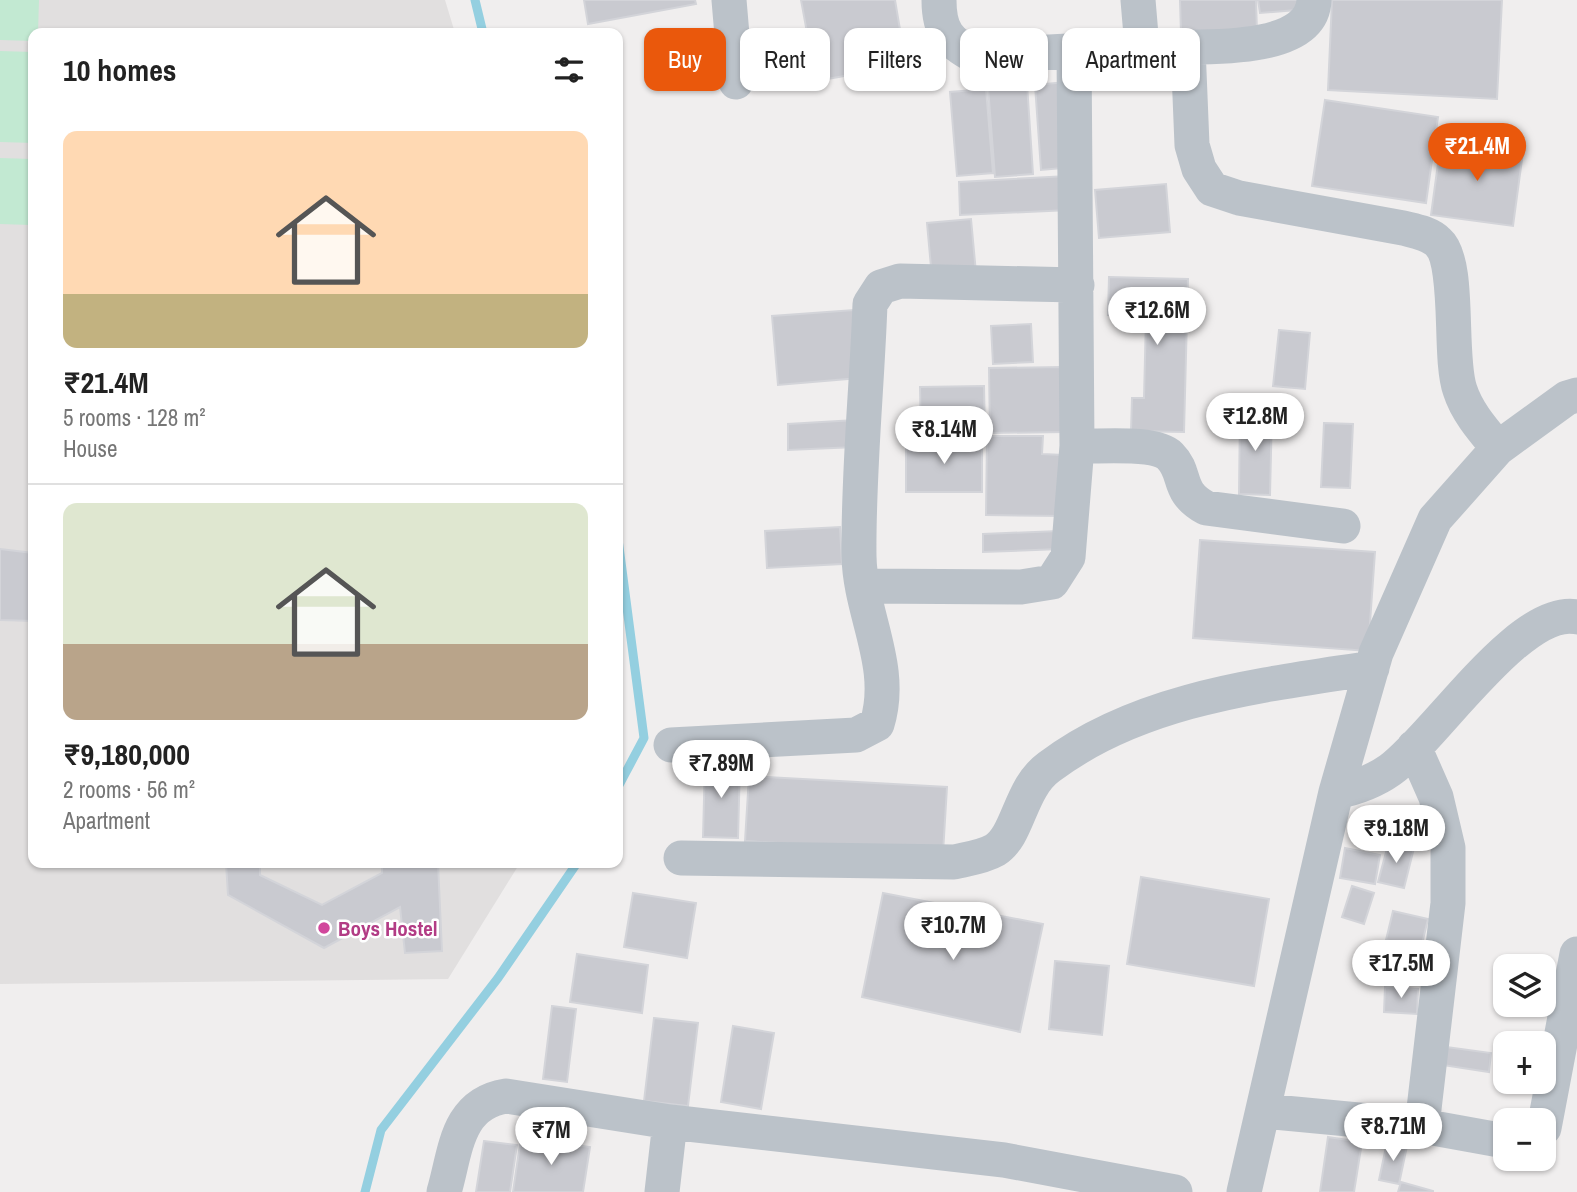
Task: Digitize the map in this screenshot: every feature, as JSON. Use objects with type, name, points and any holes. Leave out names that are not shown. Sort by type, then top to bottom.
[{"type":"street","points":[[729,0],[736,82]]},
{"type":"street","points":[[939,0],[939,19],[953,45],[975,56],[1062,52]]},
{"type":"street","points":[[1138,0],[1140,28]]},
{"type":"street","points":[[1200,46],[1285,38],[1303,26],[1314,0]]},
{"type":"street","points":[[863,586],[1021,587],[1052,582],[1068,557],[1077,446],[1075,91]]},
{"type":"street","points":[[1190,91],[1192,145],[1199,169],[1212,188],[1239,198],[1404,228],[1424,233],[1440,243],[1450,267],[1453,348],[1459,388],[1471,415],[1498,448]]},
{"type":"street","points":[[671,745],[856,735],[877,724],[884,701],[879,649],[863,586],[859,558],[870,304],[881,287],[900,281],[1077,285]]},
{"type":"street","points":[[1244,1192],[1336,792],[1372,668],[1435,519],[1498,448],[1567,398],[1577,394]]},
{"type":"street","points":[[1077,446],[1152,447],[1170,456],[1189,499],[1206,508],[1343,526]]},
{"type":"street","points":[[1336,792],[1363,786],[1392,769],[1483,672],[1518,640],[1545,622],[1577,617]]},
{"type":"street","points":[[681,858],[954,862],[977,856],[996,849],[1011,833],[1025,794],[1047,768],[1088,741],[1167,708],[1258,685],[1372,668]]},
{"type":"street","points":[[1414,747],[1436,797],[1448,848],[1448,903],[1422,1126]]},
{"type":"street","points":[[1548,1108],[1577,954]]},
{"type":"street","points":[[444,1192],[462,1127],[470,1112],[488,1099],[506,1096],[670,1122],[1003,1160],[1175,1192]]},
{"type":"street","points":[[1263,1111],[1422,1126],[1493,1139]]},
{"type":"street","points":[[662,1192],[670,1122]]},
{"type":"shaded area","points":[[0,0],[445,0],[453,28],[28,28],[28,868],[517,868],[448,979],[0,984]]},
{"type":"green space","points":[[0,0],[39,0],[38,28],[28,28],[28,41],[0,40]]},
{"type":"green space","points":[[0,51],[28,52],[28,143],[0,142]]},
{"type":"green space","points":[[0,158],[28,159],[28,225],[0,224]]},
{"type":"building","points":[[584,0],[695,0],[696,4],[588,24]]},
{"type":"building","points":[[801,0],[895,0],[900,28],[844,28],[844,76],[830,79],[830,28],[806,28]]},
{"type":"building","points":[[1180,0],[1256,0],[1257,32],[1200,34],[1200,28],[1181,28]]},
{"type":"building","points":[[1258,0],[1307,0],[1308,9],[1260,13]]},
{"type":"building","points":[[1332,0],[1502,0],[1497,99],[1328,90]]},
{"type":"building","points":[[1062,82],[1062,91],[1067,91],[1073,167],[1041,170],[1035,91],[1048,91],[1048,84]]},
{"type":"building","points":[[986,91],[993,173],[957,176],[950,92]]},
{"type":"building","points":[[988,91],[1027,91],[1033,174],[995,177]]},
{"type":"building","points":[[1325,100],[1438,117],[1426,203],[1312,186]]},
{"type":"building","points":[[1441,141],[1523,152],[1513,226],[1431,215]]},
{"type":"building","points":[[1067,176],[1069,210],[960,215],[959,182]]},
{"type":"building","points":[[1166,184],[1170,232],[1099,238],[1095,190]]},
{"type":"building","points":[[971,219],[976,273],[932,278],[927,223]]},
{"type":"building","points":[[1109,277],[1188,279],[1184,432],[1131,431],[1132,398],[1144,398],[1146,317],[1108,315]]},
{"type":"building","points":[[854,310],[859,378],[778,385],[772,316]]},
{"type":"building","points":[[1031,324],[1033,362],[993,364],[991,326]]},
{"type":"building","points":[[1279,330],[1310,333],[1305,389],[1273,386]]},
{"type":"building","points":[[1062,367],[1064,432],[990,433],[989,368]]},
{"type":"building","points":[[984,386],[985,435],[921,436],[920,387]]},
{"type":"building","points":[[1240,411],[1272,412],[1270,495],[1239,494]]},
{"type":"building","points":[[855,420],[856,447],[788,450],[788,424]]},
{"type":"building","points":[[1324,423],[1353,424],[1350,488],[1321,487]]},
{"type":"building","points":[[987,436],[1043,436],[1042,454],[1063,455],[1062,516],[986,515]]},
{"type":"building","points":[[906,439],[982,439],[982,492],[906,492]]},
{"type":"building","points":[[840,527],[842,564],[767,568],[765,531]]},
{"type":"building","points":[[1059,531],[1060,549],[983,552],[983,534]]},
{"type":"building","points":[[1200,540],[1375,552],[1368,651],[1193,638]]},
{"type":"building","points":[[0,549],[28,552],[28,621],[0,620]]},
{"type":"building","points":[[705,763],[740,764],[738,838],[703,837]]},
{"type":"building","points":[[749,776],[947,787],[943,853],[745,841]]},
{"type":"building","points":[[1389,841],[1414,848],[1404,888],[1378,882]]},
{"type":"building","points":[[1345,848],[1380,855],[1375,884],[1340,878]]},
{"type":"building","name":"Boys Hostel","points":[[226,868],[260,868],[260,875],[322,905],[382,873],[382,868],[438,868],[442,951],[405,953],[400,907],[324,948],[228,895]]},
{"type":"building","points":[[1141,877],[1269,899],[1254,986],[1127,964]]},
{"type":"building","points":[[1352,886],[1374,893],[1364,924],[1342,917]]},
{"type":"building","points":[[633,893],[696,903],[687,958],[624,947]]},
{"type":"building","points":[[883,893],[1043,924],[1020,1032],[862,997]]},
{"type":"building","points":[[1393,911],[1428,919],[1421,948],[1386,940]]},
{"type":"building","points":[[577,954],[648,965],[642,1013],[570,1002]]},
{"type":"building","points":[[1055,961],[1109,966],[1102,1035],[1049,1029]]},
{"type":"building","points":[[1385,987],[1418,989],[1417,1014],[1384,1012]]},
{"type":"building","points":[[552,1006],[576,1009],[567,1082],[543,1079]]},
{"type":"building","points":[[654,1018],[698,1023],[688,1106],[644,1101]]},
{"type":"building","points":[[733,1026],[774,1033],[761,1109],[721,1102]]},
{"type":"building","points":[[1439,1046],[1491,1053],[1489,1072],[1436,1064]]},
{"type":"building","points":[[521,1137],[590,1147],[583,1192],[513,1192]]},
{"type":"building","points":[[1328,1137],[1362,1142],[1354,1192],[1320,1192]]},
{"type":"building","points":[[484,1141],[517,1145],[510,1192],[476,1192]]},
{"type":"building","points":[[1387,1142],[1407,1146],[1399,1184],[1379,1180]]},
{"type":"building","points":[[1401,1182],[1433,1191],[1433,1192],[1398,1192]]},
{"type":"waterway","points":[[475,0],[482,28]]},
{"type":"waterway","points":[[623,577],[644,738],[623,778]]},
{"type":"waterway","points":[[365,1192],[381,1130],[498,978],[574,868]]},
{"type":"place","name":"Boys Hostel","points":[[324,928]]}]
